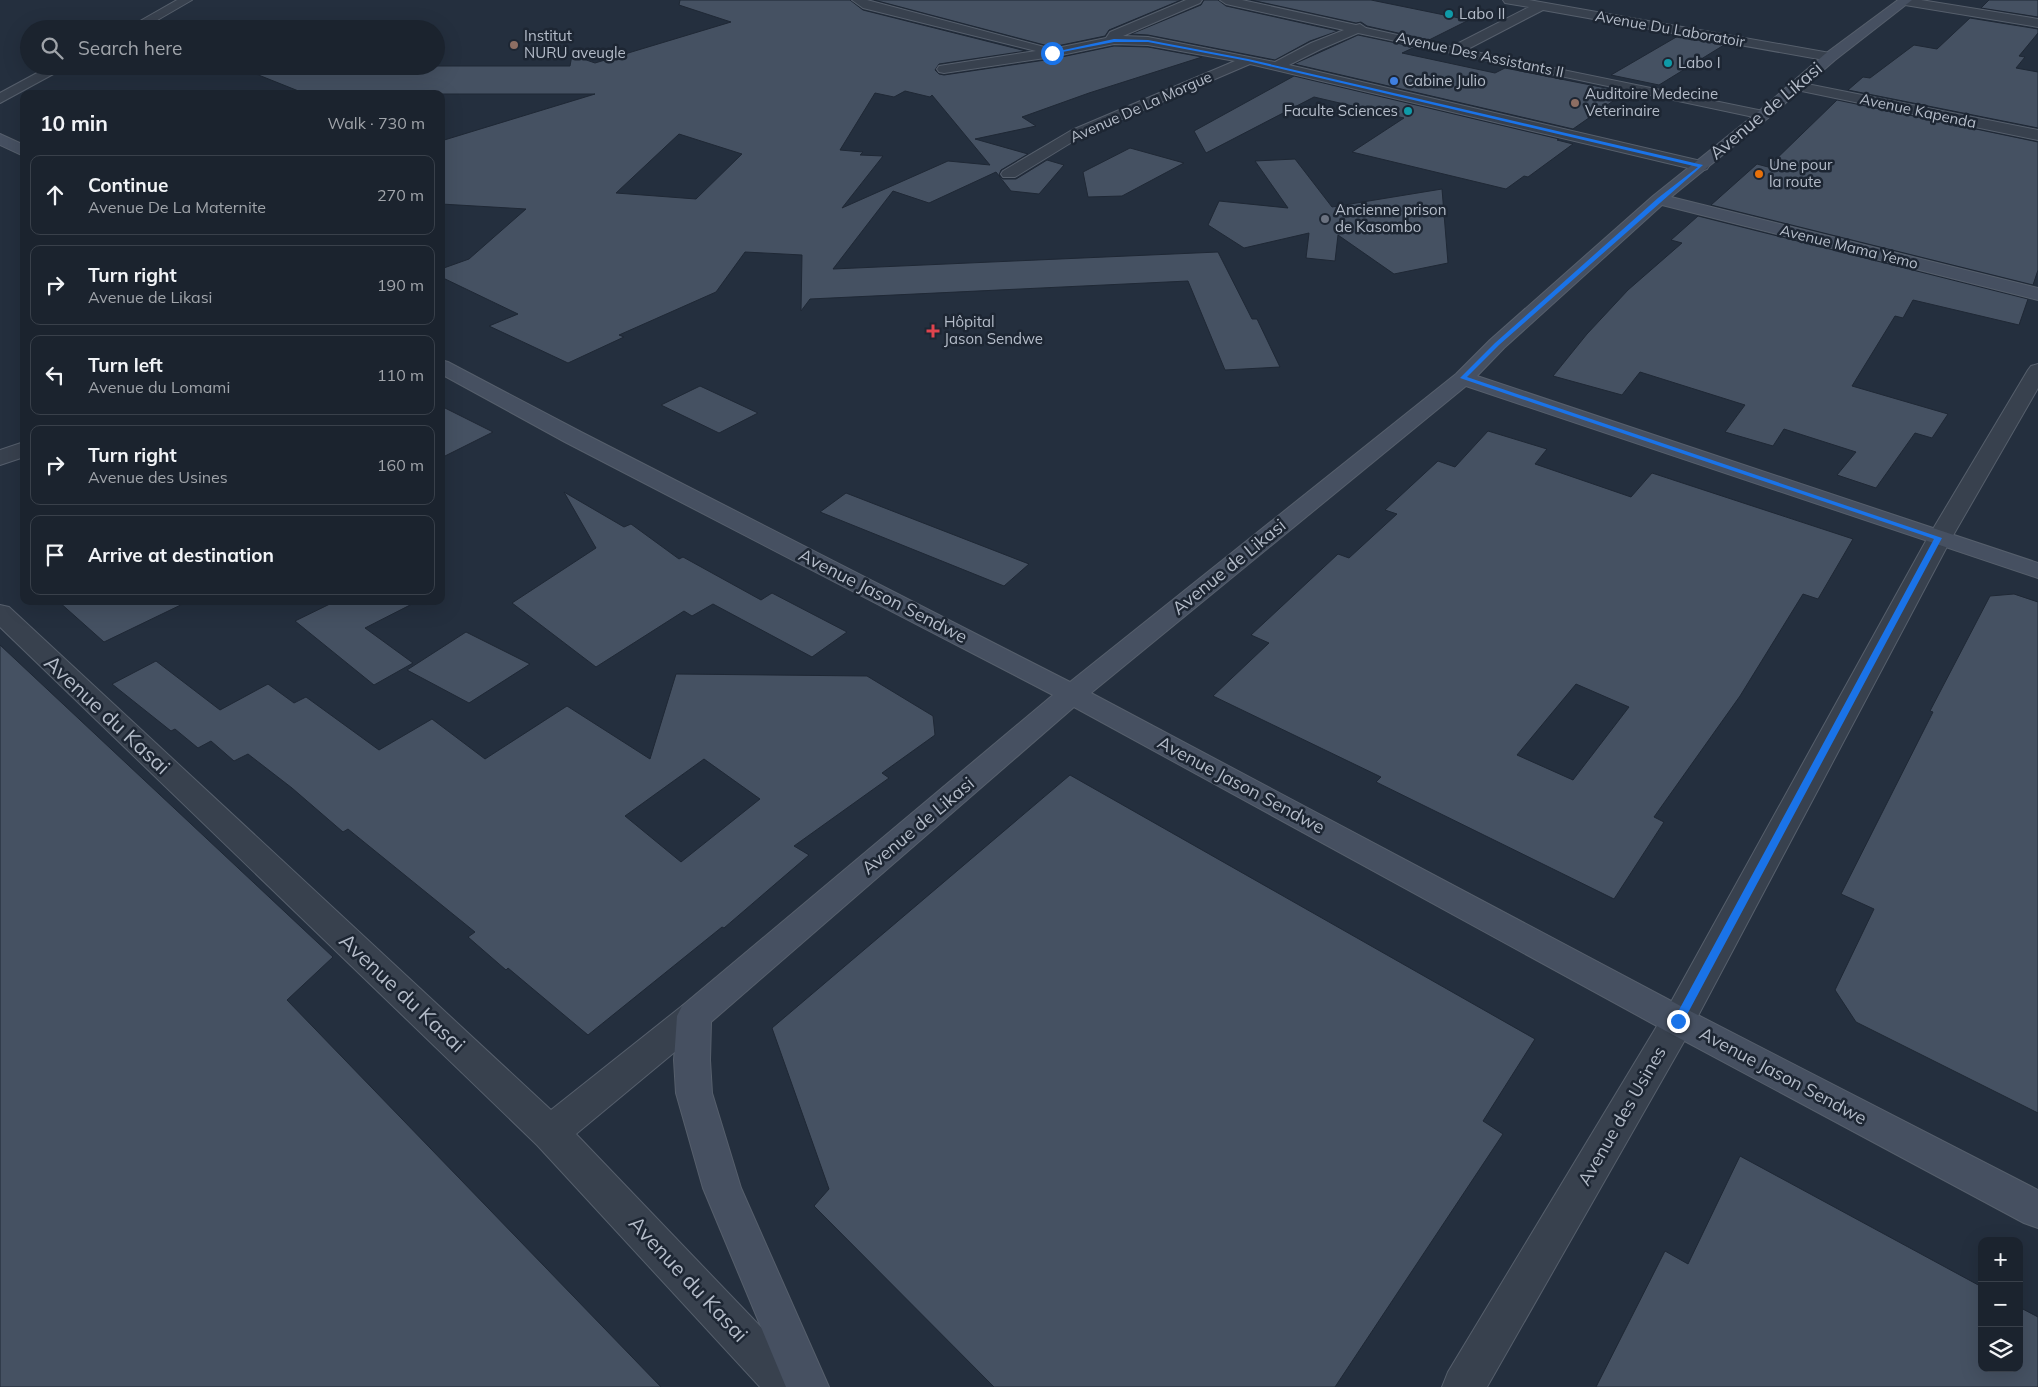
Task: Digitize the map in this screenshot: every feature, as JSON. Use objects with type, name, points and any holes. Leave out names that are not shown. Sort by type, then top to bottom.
[{"type":"main road","name":"Avenue de Likasi","points":[[694,1016],[1072,694],[1463,378],[1497,344],[1660,199],[1798,86],[1830,57],[1905,0]]},
{"type":"main road","points":[[0,139],[20,149]]},
{"type":"main road","name":"Avenue Mama Yemo","points":[[1660,199],[2038,294]]},
{"type":"main road","name":"Avenue Jason Sendwe","points":[[445,368],[573,437],[1072,694],[1678,1021],[2038,1210]]},
{"type":"main road","points":[[1463,378],[2038,571]]},
{"type":"main road","points":[[694,1016],[692,1060],[694,1093],[722,1188],[808,1387]]},
{"type":"street","points":[[149,20],[186,0]]},
{"type":"street","points":[[858,0],[867,5],[1033,46],[1052,53]]},
{"type":"street","points":[[1114,40],[1112,38],[1114,35],[1196,0]]},
{"type":"street","name":"Avenue Des Assistants II","points":[[1226,0],[1360,28],[1453,51],[1763,115]]},
{"type":"street","name":"Avenue Du Laboratoir","points":[[1510,0],[1830,57]]},
{"type":"street","points":[[1905,0],[2038,23]]},
{"type":"street","points":[[1453,51],[1541,6]]},
{"type":"street","points":[[1276,66],[1316,46],[1360,28]]},
{"type":"street","points":[[944,70],[1052,53],[1114,40],[1148,41],[1276,66],[1701,166]]},
{"type":"street","name":"Avenue De La Morgue","points":[[1009,174],[1077,133],[1248,60]]},
{"type":"street","points":[[0,99],[44,75]]},
{"type":"street","name":"Avenue Kapenda","points":[[1798,86],[2038,135]]},
{"type":"street","name":"Avenue des Usines","points":[[1463,1387],[1678,1021],[1938,538],[2038,370]]},
{"type":"street","points":[[0,458],[20,450]]},
{"type":"street","name":"Avenue du Kasai","points":[[0,613],[550,1133],[789,1387]]},
{"type":"street","name":"Avenue de Likasi","points":[[550,1133],[694,1016]]},
{"type":"building","points":[[680,0],[850,0],[863,10],[1026,51],[939,64],[935,70],[939,74],[944,75],[1052,59],[1114,46],[1148,47],[1202,57],[1089,93],[1022,117],[1036,126],[975,139],[1028,154],[1001,170],[999,175],[1003,179],[1016,179],[1047,160],[1064,165],[1039,194],[1011,191],[996,172],[929,203],[893,191],[833,269],[1218,252],[1252,319],[1257,319],[1280,367],[1225,370],[1188,281],[810,299],[801,311],[802,255],[745,252],[716,292],[619,335],[624,337],[568,363],[489,326],[518,314],[445,279],[445,268],[469,259],[526,209],[445,204],[445,140],[595,94],[445,94],[445,90],[296,90],[258,75],[445,75],[445,66],[570,66],[572,55],[595,63],[731,22],[679,5]],"holes":[[[905,91],[930,97],[932,95],[990,165],[948,161],[842,208],[883,156],[860,155],[863,152],[840,150],[875,93],[894,97]],[[679,134],[742,154],[696,199],[616,193]]]},
{"type":"building","points":[[874,0],[1181,0],[1109,30],[1105,36],[1052,47]]},
{"type":"building","points":[[1204,0],[1218,0],[1226,6],[1338,31],[1310,41],[1275,60],[1148,35],[1131,34],[1201,5]]},
{"type":"building","points":[[1251,0],[1371,0],[1469,20],[1429,40],[1367,26],[1361,22],[1356,23]]},
{"type":"building","points":[[1989,0],[2038,0],[2038,17],[1981,8]]},
{"type":"building","points":[[1970,18],[2038,29],[2038,33],[2019,56],[2025,57],[2016,68],[2038,72],[2038,128],[1848,90],[1863,77],[1870,78],[1914,45],[1937,49]]},
{"type":"building","points":[[1358,35],[1415,47],[1402,53],[1495,73],[1505,68],[1626,92],[1573,129],[1294,64]]},
{"type":"building","name":"Labo I","points":[[1678,36],[1724,45],[1659,85],[1611,75]]},
{"type":"building","points":[[1294,76],[1559,139],[1557,140],[1573,144],[1528,177],[1524,176],[1506,189],[1352,152],[1404,118],[1314,97],[1206,153],[1194,131]]},
{"type":"building","points":[[1837,100],[2038,142],[2038,270],[2033,285],[1711,205],[1757,164],[1768,167]]},
{"type":"building","points":[[1130,148],[1184,163],[1122,196],[1088,197],[1083,172]]},
{"type":"building","points":[[1295,159],[1332,207],[1442,189],[1448,263],[1394,274],[1338,235],[1335,261],[1306,258],[1309,233],[1244,248],[1208,225],[1219,201],[1288,208],[1255,161]]},
{"type":"building","points":[[1698,216],[2028,299],[2019,325],[1913,300],[1903,318],[1895,316],[1852,386],[1948,414],[1932,438],[1915,433],[1876,488],[1837,475],[1856,452],[1784,429],[1773,446],[1725,432],[1745,405],[1640,372],[1622,395],[1553,376],[1587,334],[1628,290],[1682,243],[1671,240]]},
{"type":"building","points":[[700,386],[758,413],[719,433],[661,405]]},
{"type":"building","points":[[445,408],[493,432],[445,456]]},
{"type":"building","points":[[1488,431],[1547,449],[1535,464],[1631,497],[1652,473],[1853,539],[1818,599],[1803,594],[1740,696],[1654,817],[1664,822],[1614,899],[1376,782],[1381,777],[1213,696],[1269,643],[1251,635],[1338,554],[1349,558],[1397,514],[1385,510],[1438,461],[1455,467]],"holes":[[[1576,684],[1629,707],[1573,780],[1517,755]]]},
{"type":"building","points":[[564,492],[624,527],[631,524],[679,559],[683,557],[761,600],[772,593],[847,632],[812,657],[713,604],[692,616],[684,611],[596,667],[512,603],[596,548]]},
{"type":"building","points":[[846,493],[1029,564],[1004,586],[820,512]]},
{"type":"building","points":[[2014,594],[2038,602],[2038,1113],[1856,1022],[1835,990],[1874,909],[1841,894],[1933,712],[1930,711],[1990,596]]},
{"type":"building","points":[[62,605],[181,605],[104,642]]},
{"type":"building","points":[[328,605],[410,605],[365,628],[413,663],[374,685],[295,621]]},
{"type":"building","points":[[466,632],[530,664],[469,703],[407,670]]},
{"type":"building","points":[[0,645],[333,957],[287,1000],[661,1387],[0,1387]]},
{"type":"building","points":[[156,661],[220,710],[268,684],[294,703],[306,697],[379,750],[432,719],[485,759],[567,706],[650,759],[676,674],[867,676],[933,716],[935,735],[882,773],[889,778],[794,846],[809,855],[724,928],[722,927],[588,1035],[508,968],[506,970],[468,937],[475,932],[348,829],[343,832],[292,788],[248,754],[234,761],[211,741],[198,748],[175,729],[171,731],[112,684]],"holes":[[[704,759],[760,799],[681,862],[625,816]]]},
{"type":"building","points":[[1070,775],[1535,1039],[1483,1121],[1503,1134],[1335,1387],[994,1387],[814,1206],[829,1189],[772,1028]]},
{"type":"building","points":[[1740,1156],[1978,1285],[1978,1372],[2023,1372],[2023,1309],[2038,1317],[2038,1387],[1596,1387],[1665,1251],[1688,1264]]},
{"type":"place","name":"Labo II","points":[[1449,14]]},
{"type":"place","name":"Institut NURU aveugle","points":[[514,45]]},
{"type":"place","name":"Labo I","points":[[1668,63]]},
{"type":"place","name":"Cabine Julio","points":[[1394,81]]},
{"type":"place","name":"Auditoire Medecine Veterinaire","points":[[1575,103]]},
{"type":"place","name":"Faculte Sciences","points":[[1408,111]]},
{"type":"place","name":"Une pour la route","points":[[1759,174]]},
{"type":"place","name":"Ancienne prison de Kasombo","points":[[1325,219]]},
{"type":"place","name":"Hôpital Jason Sendwe","points":[[933,331]]},
{"type":"route","points":[[1052,53],[1114,40],[1148,41],[1248,60],[1701,166],[1660,199],[1497,344],[1463,378],[1938,538],[1678,1021]]}]
